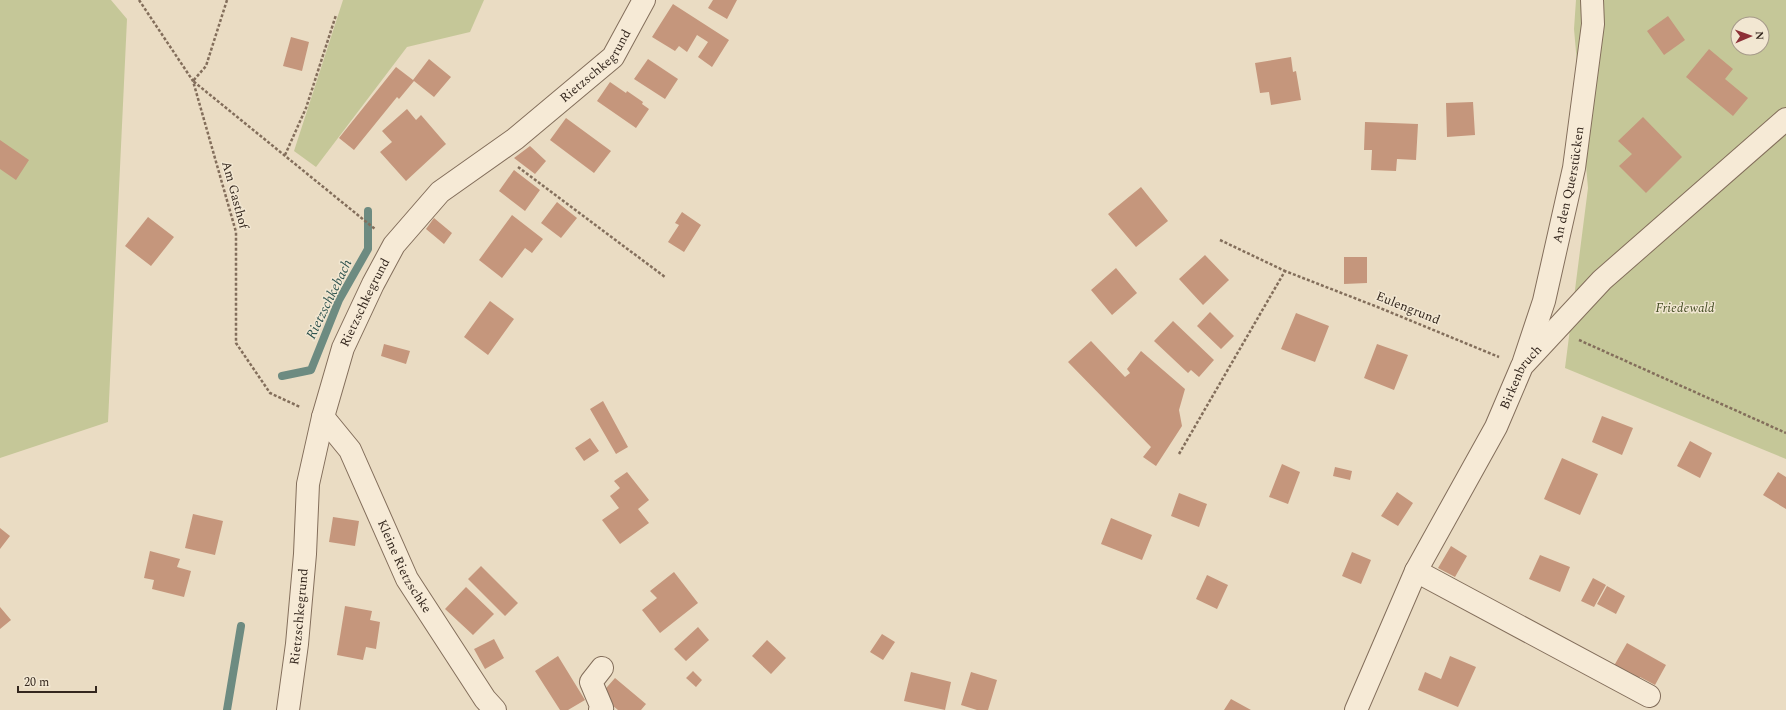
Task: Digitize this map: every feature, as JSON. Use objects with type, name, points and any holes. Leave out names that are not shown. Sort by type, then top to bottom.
[{"type":"street","name":"Rietzschkegrund","points":[[288,710],[297,644],[305,554],[308,484],[323,417],[343,348],[372,284],[394,245],[440,192],[515,139],[613,57],[644,0]]},
{"type":"street","name":"An den Querstücken","points":[[1522,366],[1544,301],[1574,168],[1593,24],[1592,0]]},
{"type":"street","name":"Birkenbruch","points":[[1356,710],[1416,571],[1496,427],[1522,366],[1602,280],[1786,119]]},
{"type":"street","name":"Kleine Rietzschke","points":[[323,417],[350,450],[407,579],[485,699],[495,710]]},
{"type":"street","points":[[1416,571],[1649,696]]},
{"type":"street","points":[[600,710],[602,708],[591,682],[602,668]]},
{"type":"path","name":"Am Gasthof","points":[[139,0],[193,81],[236,232],[236,343],[270,393],[323,417]]},
{"type":"path","points":[[227,0],[206,66],[193,81],[394,245]]},
{"type":"path","points":[[285,155],[306,108],[336,15]]},
{"type":"path","points":[[513,163],[665,277]]},
{"type":"path","name":"Eulengrund","points":[[1220,240],[1285,271],[1522,366]]},
{"type":"path","points":[[1179,454],[1285,271]]},
{"type":"path","points":[[1557,330],[1786,433]]},
{"type":"green space","points":[[0,0],[111,0],[127,19],[108,422],[0,458]]},
{"type":"green space","points":[[343,0],[484,0],[470,32],[407,47],[316,167],[294,151]]},
{"type":"green space","name":"Friedewald","points":[[1576,0],[1786,0],[1786,459],[1565,368],[1588,188],[1574,29]]},
{"type":"building","points":[[713,0],[737,0],[727,19],[708,8]]},
{"type":"building","points":[[673,4],[729,40],[712,67],[698,57],[708,42],[697,35],[687,52],[679,46],[675,51],[652,37]]},
{"type":"building","points":[[1668,16],[1685,40],[1664,55],[1647,31]]},
{"type":"building","points":[[291,37],[309,42],[302,71],[283,66]]},
{"type":"building","points":[[1709,49],[1733,69],[1725,79],[1748,98],[1733,116],[1686,77]]},
{"type":"building","points":[[1291,57],[1293,72],[1296,71],[1301,100],[1271,105],[1269,92],[1260,93],[1255,63]]},
{"type":"building","points":[[429,59],[451,77],[434,97],[414,81],[399,99],[397,97],[354,150],[339,138],[396,67],[413,80]]},
{"type":"building","points":[[648,59],[678,79],[665,99],[634,79]]},
{"type":"building","points":[[610,82],[643,102],[642,104],[649,109],[636,128],[597,101]]},
{"type":"building","points":[[1473,102],[1475,135],[1447,137],[1446,103]]},
{"type":"building","points":[[407,109],[416,120],[421,115],[446,144],[406,181],[380,152],[392,142],[382,131]]},
{"type":"building","points":[[1643,117],[1682,157],[1646,193],[1619,166],[1632,154],[1618,141]]},
{"type":"building","points":[[566,118],[611,151],[594,173],[550,140]]},
{"type":"building","points":[[1365,122],[1418,124],[1416,160],[1397,159],[1396,171],[1371,170],[1372,150],[1364,150]]},
{"type":"building","points":[[0,140],[29,160],[16,180],[0,169]]},
{"type":"building","points":[[530,146],[546,161],[535,174],[514,158]]},
{"type":"building","points":[[514,170],[540,190],[525,211],[499,191]]},
{"type":"building","points":[[1141,187],[1168,221],[1136,247],[1108,214]]},
{"type":"building","points":[[557,202],[577,218],[561,238],[541,223]]},
{"type":"building","points":[[682,212],[701,225],[684,252],[668,242],[679,225],[675,223]]},
{"type":"building","points":[[512,215],[543,239],[532,253],[525,248],[502,278],[479,260]]},
{"type":"building","points":[[148,217],[174,237],[151,266],[125,246]]},
{"type":"building","points":[[434,218],[452,233],[444,244],[426,229]]},
{"type":"building","points":[[1205,255],[1229,280],[1203,305],[1179,279]]},
{"type":"building","points":[[1344,257],[1367,257],[1367,283],[1344,284]]},
{"type":"building","points":[[1116,268],[1137,293],[1112,315],[1091,290]]},
{"type":"building","points":[[490,301],[514,319],[488,355],[464,337]]},
{"type":"building","points":[[1210,312],[1234,336],[1221,349],[1197,326]]},
{"type":"building","points":[[1296,313],[1329,326],[1315,362],[1281,349]]},
{"type":"building","points":[[1173,321],[1214,360],[1199,377],[1191,370],[1188,373],[1154,341]]},
{"type":"building","points":[[1091,341],[1125,377],[1130,373],[1127,369],[1141,351],[1185,389],[1179,410],[1182,426],[1156,466],[1143,457],[1151,447],[1068,362]]},
{"type":"building","points":[[384,344],[410,351],[406,364],[381,356]]},
{"type":"building","points":[[1377,344],[1408,355],[1394,390],[1364,378]]},
{"type":"building","points":[[603,401],[628,447],[616,454],[590,409]]},
{"type":"building","points":[[1602,416],[1633,428],[1622,455],[1592,442]]},
{"type":"building","points":[[590,438],[599,451],[584,461],[575,448]]},
{"type":"building","points":[[1690,441],[1712,453],[1700,478],[1677,466]]},
{"type":"building","points":[[1562,458],[1598,474],[1580,515],[1544,499]]},
{"type":"building","points":[[1282,464],[1300,472],[1288,504],[1269,497]]},
{"type":"building","points":[[1335,467],[1352,471],[1350,480],[1333,476]]},
{"type":"building","points":[[627,472],[649,500],[638,509],[649,523],[620,544],[602,520],[619,508],[610,496],[620,488],[614,481]]},
{"type":"building","points":[[1778,472],[1786,477],[1786,509],[1763,495]]},
{"type":"building","points":[[1397,492],[1413,503],[1398,526],[1381,516]]},
{"type":"building","points":[[1179,493],[1207,504],[1199,527],[1171,516]]},
{"type":"building","points":[[193,514],[223,521],[215,555],[185,548]]},
{"type":"building","points":[[333,517],[359,521],[355,546],[329,542]]},
{"type":"building","points":[[1111,518],[1152,535],[1142,560],[1101,544]]},
{"type":"building","points":[[0,528],[10,536],[0,549]]},
{"type":"building","points":[[1451,546],[1467,556],[1455,577],[1438,568]]},
{"type":"building","points":[[150,551],[180,559],[177,567],[191,571],[184,597],[152,589],[154,580],[144,578]]},
{"type":"building","points":[[1352,552],[1371,560],[1361,584],[1342,576]]},
{"type":"building","points":[[1540,555],[1570,567],[1560,592],[1529,579]]},
{"type":"building","points":[[481,566],[518,603],[505,616],[468,579]]},
{"type":"building","points":[[674,572],[698,603],[660,633],[642,610],[657,598],[650,591]]},
{"type":"building","points":[[1207,575],[1228,585],[1217,609],[1196,599]]},
{"type":"building","points":[[1593,578],[1606,585],[1594,607],[1581,601]]},
{"type":"building","points":[[1607,586],[1625,596],[1616,614],[1597,604]]},
{"type":"building","points":[[466,587],[494,614],[473,635],[445,609]]},
{"type":"building","points":[[345,606],[372,611],[370,620],[380,622],[376,649],[366,647],[363,660],[337,655]]},
{"type":"building","points":[[0,607],[11,620],[0,629]]},
{"type":"building","points":[[698,627],[709,640],[686,661],[674,649]]},
{"type":"building","points":[[882,634],[895,642],[883,660],[870,652]]},
{"type":"building","points":[[494,639],[504,658],[485,669],[474,649]]},
{"type":"building","points":[[767,640],[786,658],[771,674],[752,656]]},
{"type":"building","points":[[1627,643],[1666,665],[1655,685],[1640,677],[1636,685],[1611,671]]},
{"type":"building","points":[[558,656],[585,700],[568,710],[560,710],[535,671]]},
{"type":"building","points":[[1450,656],[1476,667],[1458,707],[1418,690],[1425,672],[1441,679]]},
{"type":"building","points":[[693,671],[702,680],[696,687],[686,678]]},
{"type":"building","points":[[911,672],[951,682],[945,710],[904,701]]},
{"type":"building","points":[[971,672],[997,680],[988,710],[977,710],[961,705]]},
{"type":"building","points":[[615,678],[646,704],[641,710],[618,710],[600,695]]},
{"type":"building","points":[[1231,699],[1251,710],[1224,710]]},
{"type":"waterway","name":"Rietzschkebach","points":[[282,376],[311,370],[339,300],[368,249],[368,211]]},
{"type":"waterway","name":"Rietzschkebach","points":[[227,710],[241,626]]}]
